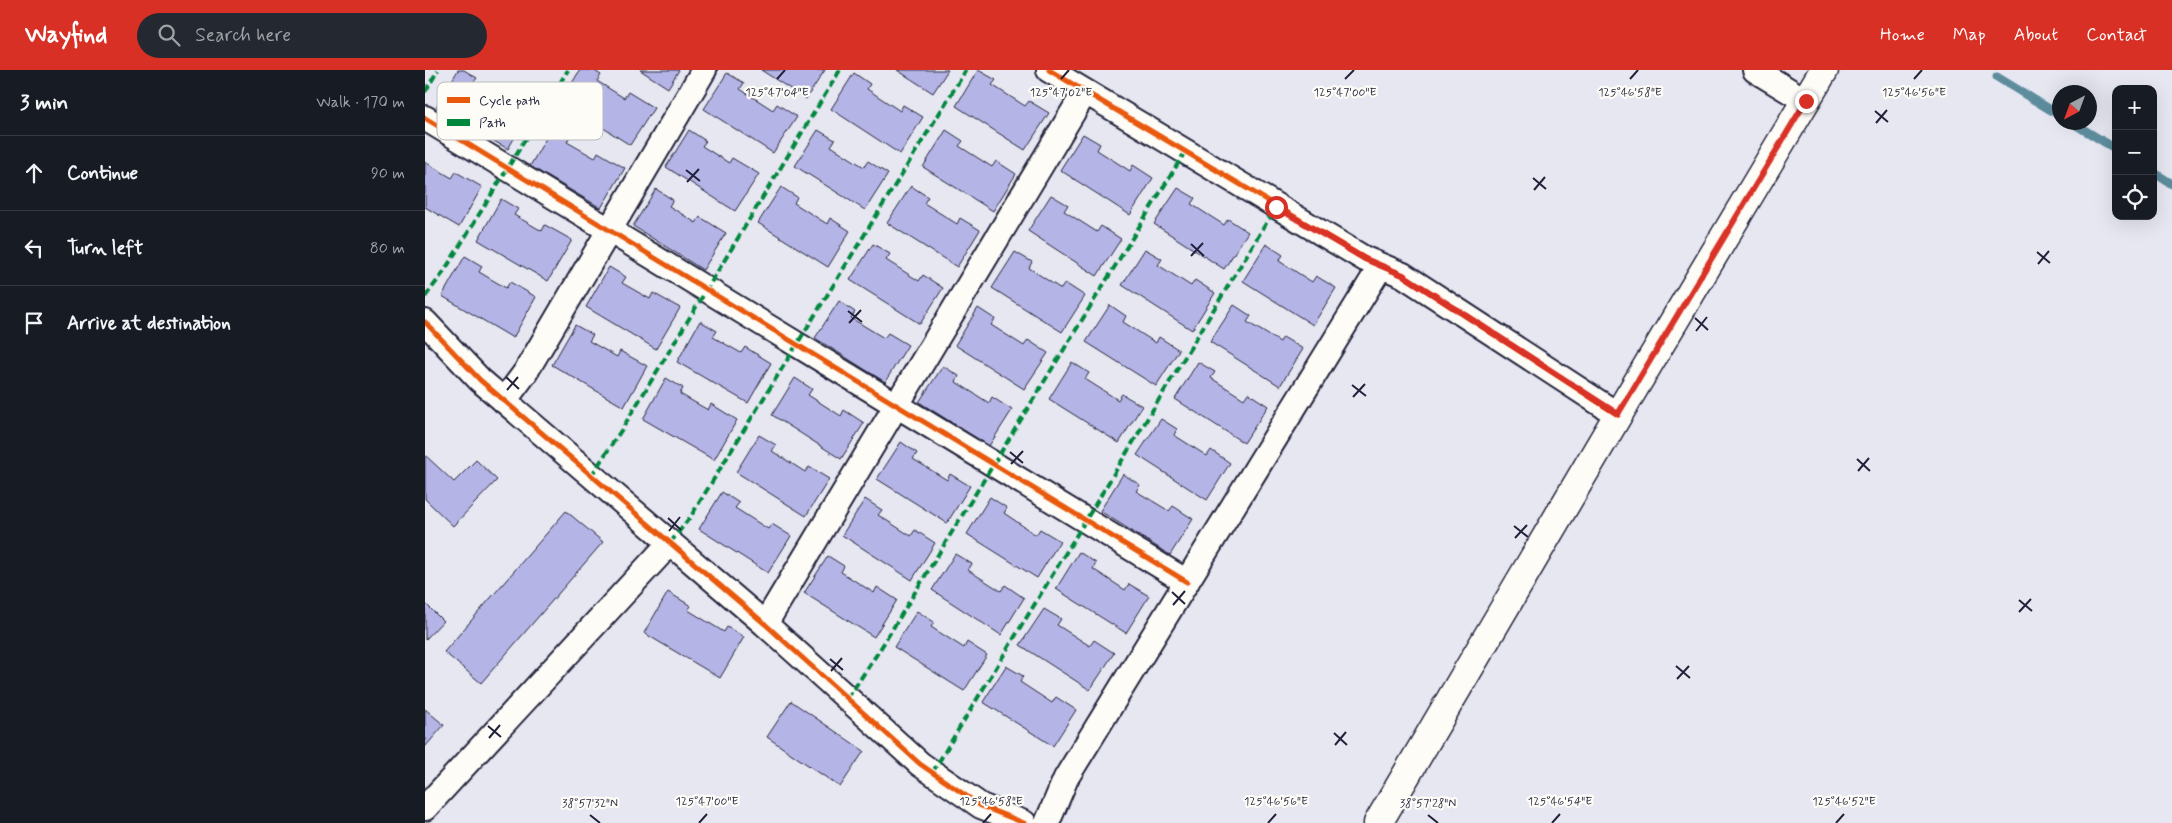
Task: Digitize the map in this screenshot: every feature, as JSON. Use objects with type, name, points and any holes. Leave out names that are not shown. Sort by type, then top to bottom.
[{"type":"main road","points":[[1378,823],[1618,414],[1824,70]]},
{"type":"street","points":[[504,401],[525,373],[704,70]]},
{"type":"street","points":[[1049,70],[1365,259],[1403,275],[1618,414]]},
{"type":"street","points":[[1755,70],[1806,101]]},
{"type":"street","points":[[765,624],[1085,92]]},
{"type":"street","points":[[425,118],[437,125]]},
{"type":"street","points":[[461,140],[1187,582]]},
{"type":"street","points":[[1047,823],[1066,778],[1381,266]]},
{"type":"street","points":[[425,322],[480,380],[765,624],[920,764],[981,806],[1024,823]]},
{"type":"street","points":[[425,808],[670,543]]},
{"type":"building","points":[[458,70],[464,70],[477,78],[474,82],[451,82]]},
{"type":"building","points":[[580,70],[593,70],[601,75],[597,81],[599,82],[573,82]]},
{"type":"building","points":[[640,70],[679,70],[668,88]]},
{"type":"building","points":[[761,70],[825,70],[806,99]]},
{"type":"building","points":[[897,70],[948,70],[933,93]]},
{"type":"building","points":[[978,70],[996,80],[992,85],[1025,106],[1029,101],[1049,113],[1025,150],[956,106]]},
{"type":"building","points":[[727,73],[744,83],[740,89],[773,110],[777,104],[797,117],[773,153],[704,109]]},
{"type":"building","points":[[854,73],[870,84],[867,89],[900,111],[903,105],[923,117],[900,154],[831,109]]},
{"type":"building","points":[[603,85],[624,98],[628,92],[654,108],[630,145],[603,128]]},
{"type":"building","points":[[689,130],[706,141],[702,146],[729,163],[732,158],[759,174],[735,211],[666,167]]},
{"type":"building","points":[[818,130],[835,140],[831,146],[864,167],[868,161],[888,174],[865,210],[795,166]]},
{"type":"building","points":[[946,130],[963,141],[959,146],[992,167],[996,161],[1016,174],[993,211],[923,167]]},
{"type":"building","points":[[1083,134],[1100,144],[1097,150],[1130,171],[1133,165],[1153,178],[1130,215],[1060,170]]},
{"type":"building","points":[[492,140],[513,140],[508,149]]},
{"type":"building","points":[[545,140],[568,140],[567,142],[595,158],[598,152],[625,168],[601,208],[530,166]]},
{"type":"building","points":[[425,162],[452,178],[456,172],[482,187],[459,227],[425,207]]},
{"type":"building","points":[[911,186],[928,197],[924,203],[957,224],[960,218],[980,230],[957,267],[887,223]]},
{"type":"building","points":[[781,187],[797,197],[794,203],[827,224],[830,218],[850,231],[828,267],[758,223]]},
{"type":"building","points":[[1178,188],[1195,198],[1191,204],[1224,225],[1228,219],[1248,232],[1224,269],[1154,224]]},
{"type":"building","points":[[656,189],[673,200],[669,206],[696,223],[700,217],[726,233],[703,270],[633,226]]},
{"type":"building","points":[[1051,195],[1068,205],[1064,211],[1097,232],[1101,226],[1121,239],[1097,276],[1028,231]]},
{"type":"building","points":[[501,199],[518,209],[514,215],[542,231],[545,225],[572,240],[548,281],[478,240]]},
{"type":"building","points":[[873,244],[890,254],[886,260],[919,281],[923,275],[943,288],[920,324],[850,280]]},
{"type":"building","points":[[1266,244],[1283,255],[1279,261],[1312,282],[1316,276],[1336,288],[1313,325],[1243,281]]},
{"type":"building","points":[[1145,249],[1162,259],[1158,265],[1191,286],[1195,280],[1215,293],[1192,330],[1122,285]]},
{"type":"building","points":[[1015,252],[1032,262],[1029,268],[1061,289],[1065,283],[1085,296],[1062,332],[992,288]]},
{"type":"building","points":[[465,256],[482,266],[479,272],[506,288],[510,282],[536,297],[513,338],[442,296]]},
{"type":"building","points":[[609,267],[626,277],[622,283],[650,299],[653,293],[680,308],[656,349],[586,307]]},
{"type":"building","points":[[839,301],[855,312],[851,318],[884,338],[888,333],[908,345],[885,382],[815,338]]},
{"type":"building","points":[[1110,305],[1126,316],[1123,322],[1156,343],[1159,337],[1179,350],[1156,386],[1086,342]]},
{"type":"building","points":[[1234,305],[1251,316],[1247,322],[1280,342],[1283,337],[1303,349],[1280,386],[1210,342]]},
{"type":"building","points":[[978,308],[995,319],[991,325],[1024,346],[1028,340],[1048,353],[1024,389],[955,345]]},
{"type":"building","points":[[700,321],[717,331],[713,337],[741,353],[745,347],[771,363],[748,403],[677,362]]},
{"type":"building","points":[[575,325],[593,335],[589,341],[617,357],[620,351],[647,366],[624,407],[552,365]]},
{"type":"building","points":[[1072,362],[1089,373],[1085,379],[1118,400],[1122,394],[1142,406],[1119,443],[1049,399]]},
{"type":"building","points":[[1198,362],[1215,372],[1211,378],[1244,399],[1248,393],[1268,406],[1244,443],[1175,399]]},
{"type":"building","points":[[943,366],[959,376],[956,382],[989,403],[992,397],[1012,410],[989,446],[919,402]]},
{"type":"building","points":[[666,378],[683,388],[680,394],[708,410],[711,404],[737,420],[714,460],[643,419]]},
{"type":"building","points":[[795,378],[812,389],[808,395],[841,416],[844,410],[864,423],[841,459],[772,415]]},
{"type":"building","points":[[1161,419],[1177,429],[1174,435],[1207,456],[1211,450],[1230,463],[1207,500],[1137,455]]},
{"type":"building","points":[[759,435],[776,445],[772,451],[805,472],[809,467],[829,479],[806,516],[736,472]]},
{"type":"building","points":[[901,442],[917,453],[913,459],[947,480],[950,474],[970,486],[947,523],[877,479]]},
{"type":"building","points":[[425,455],[454,482],[476,460],[497,480],[453,526],[425,499]]},
{"type":"building","points":[[1123,474],[1140,485],[1136,491],[1169,511],[1173,506],[1193,519],[1170,555],[1100,511]]},
{"type":"building","points":[[722,492],[739,503],[735,508],[768,529],[772,524],[791,536],[768,573],[699,529]]},
{"type":"building","points":[[990,497],[1007,508],[1004,513],[1036,535],[1040,529],[1060,541],[1037,578],[967,534]]},
{"type":"building","points":[[865,499],[882,510],[878,515],[911,536],[915,530],[935,543],[912,580],[842,535]]},
{"type":"building","points":[[566,511],[603,542],[481,683],[444,652]]},
{"type":"building","points":[[1079,552],[1096,563],[1093,569],[1125,590],[1129,584],[1149,596],[1126,633],[1056,589]]},
{"type":"building","points":[[955,554],[972,564],[968,570],[1001,591],[1005,585],[1024,598],[1001,635],[932,590]]},
{"type":"building","points":[[828,556],[844,566],[841,572],[874,593],[877,587],[897,600],[874,637],[804,593]]},
{"type":"building","points":[[668,592],[691,606],[688,610],[724,632],[727,627],[744,637],[720,678],[644,633]]},
{"type":"building","points":[[425,603],[443,621],[425,640]]},
{"type":"building","points":[[1044,609],[1061,619],[1057,625],[1090,646],[1094,640],[1114,653],[1090,690],[1020,645]]},
{"type":"building","points":[[917,611],[934,622],[931,627],[964,648],[967,642],[987,655],[964,691],[894,647]]},
{"type":"building","points":[[1006,666],[1023,676],[1020,682],[1052,703],[1056,697],[1076,710],[1053,746],[983,702]]},
{"type":"building","points":[[791,701],[864,751],[840,787],[767,737]]},
{"type":"building","points":[[425,709],[444,725],[425,747]]},
{"type":"waterway","points":[[1997,77],[2052,111]]},
{"type":"waterway","points":[[2084,130],[2112,147]]},
{"type":"waterway","points":[[2157,175],[2172,184]]},
{"type":"marked path","points":[[425,92],[438,70]]},
{"type":"marked path","points":[[561,82],[568,70]]},
{"type":"marked path","points":[[591,476],[622,429],[840,70]]},
{"type":"marked path","points":[[670,543],[691,516],[966,70]]},
{"type":"marked path","points":[[425,297],[443,273],[525,140]]},
{"type":"marked path","points":[[847,699],[879,651],[1185,152]]},
{"type":"marked path","points":[[932,773],[1276,207]]},
{"type":"cycle path","points":[[1049,70],[1365,259],[1403,275],[1618,415]]},
{"type":"cycle path","points":[[425,118],[437,125]]},
{"type":"cycle path","points":[[461,140],[1187,582]]},
{"type":"cycle path","points":[[425,322],[480,380],[765,624],[920,764],[981,806],[1024,823]]},
{"type":"route","points":[[1276,207],[1365,259],[1403,275],[1618,414],[1806,101]]}]
